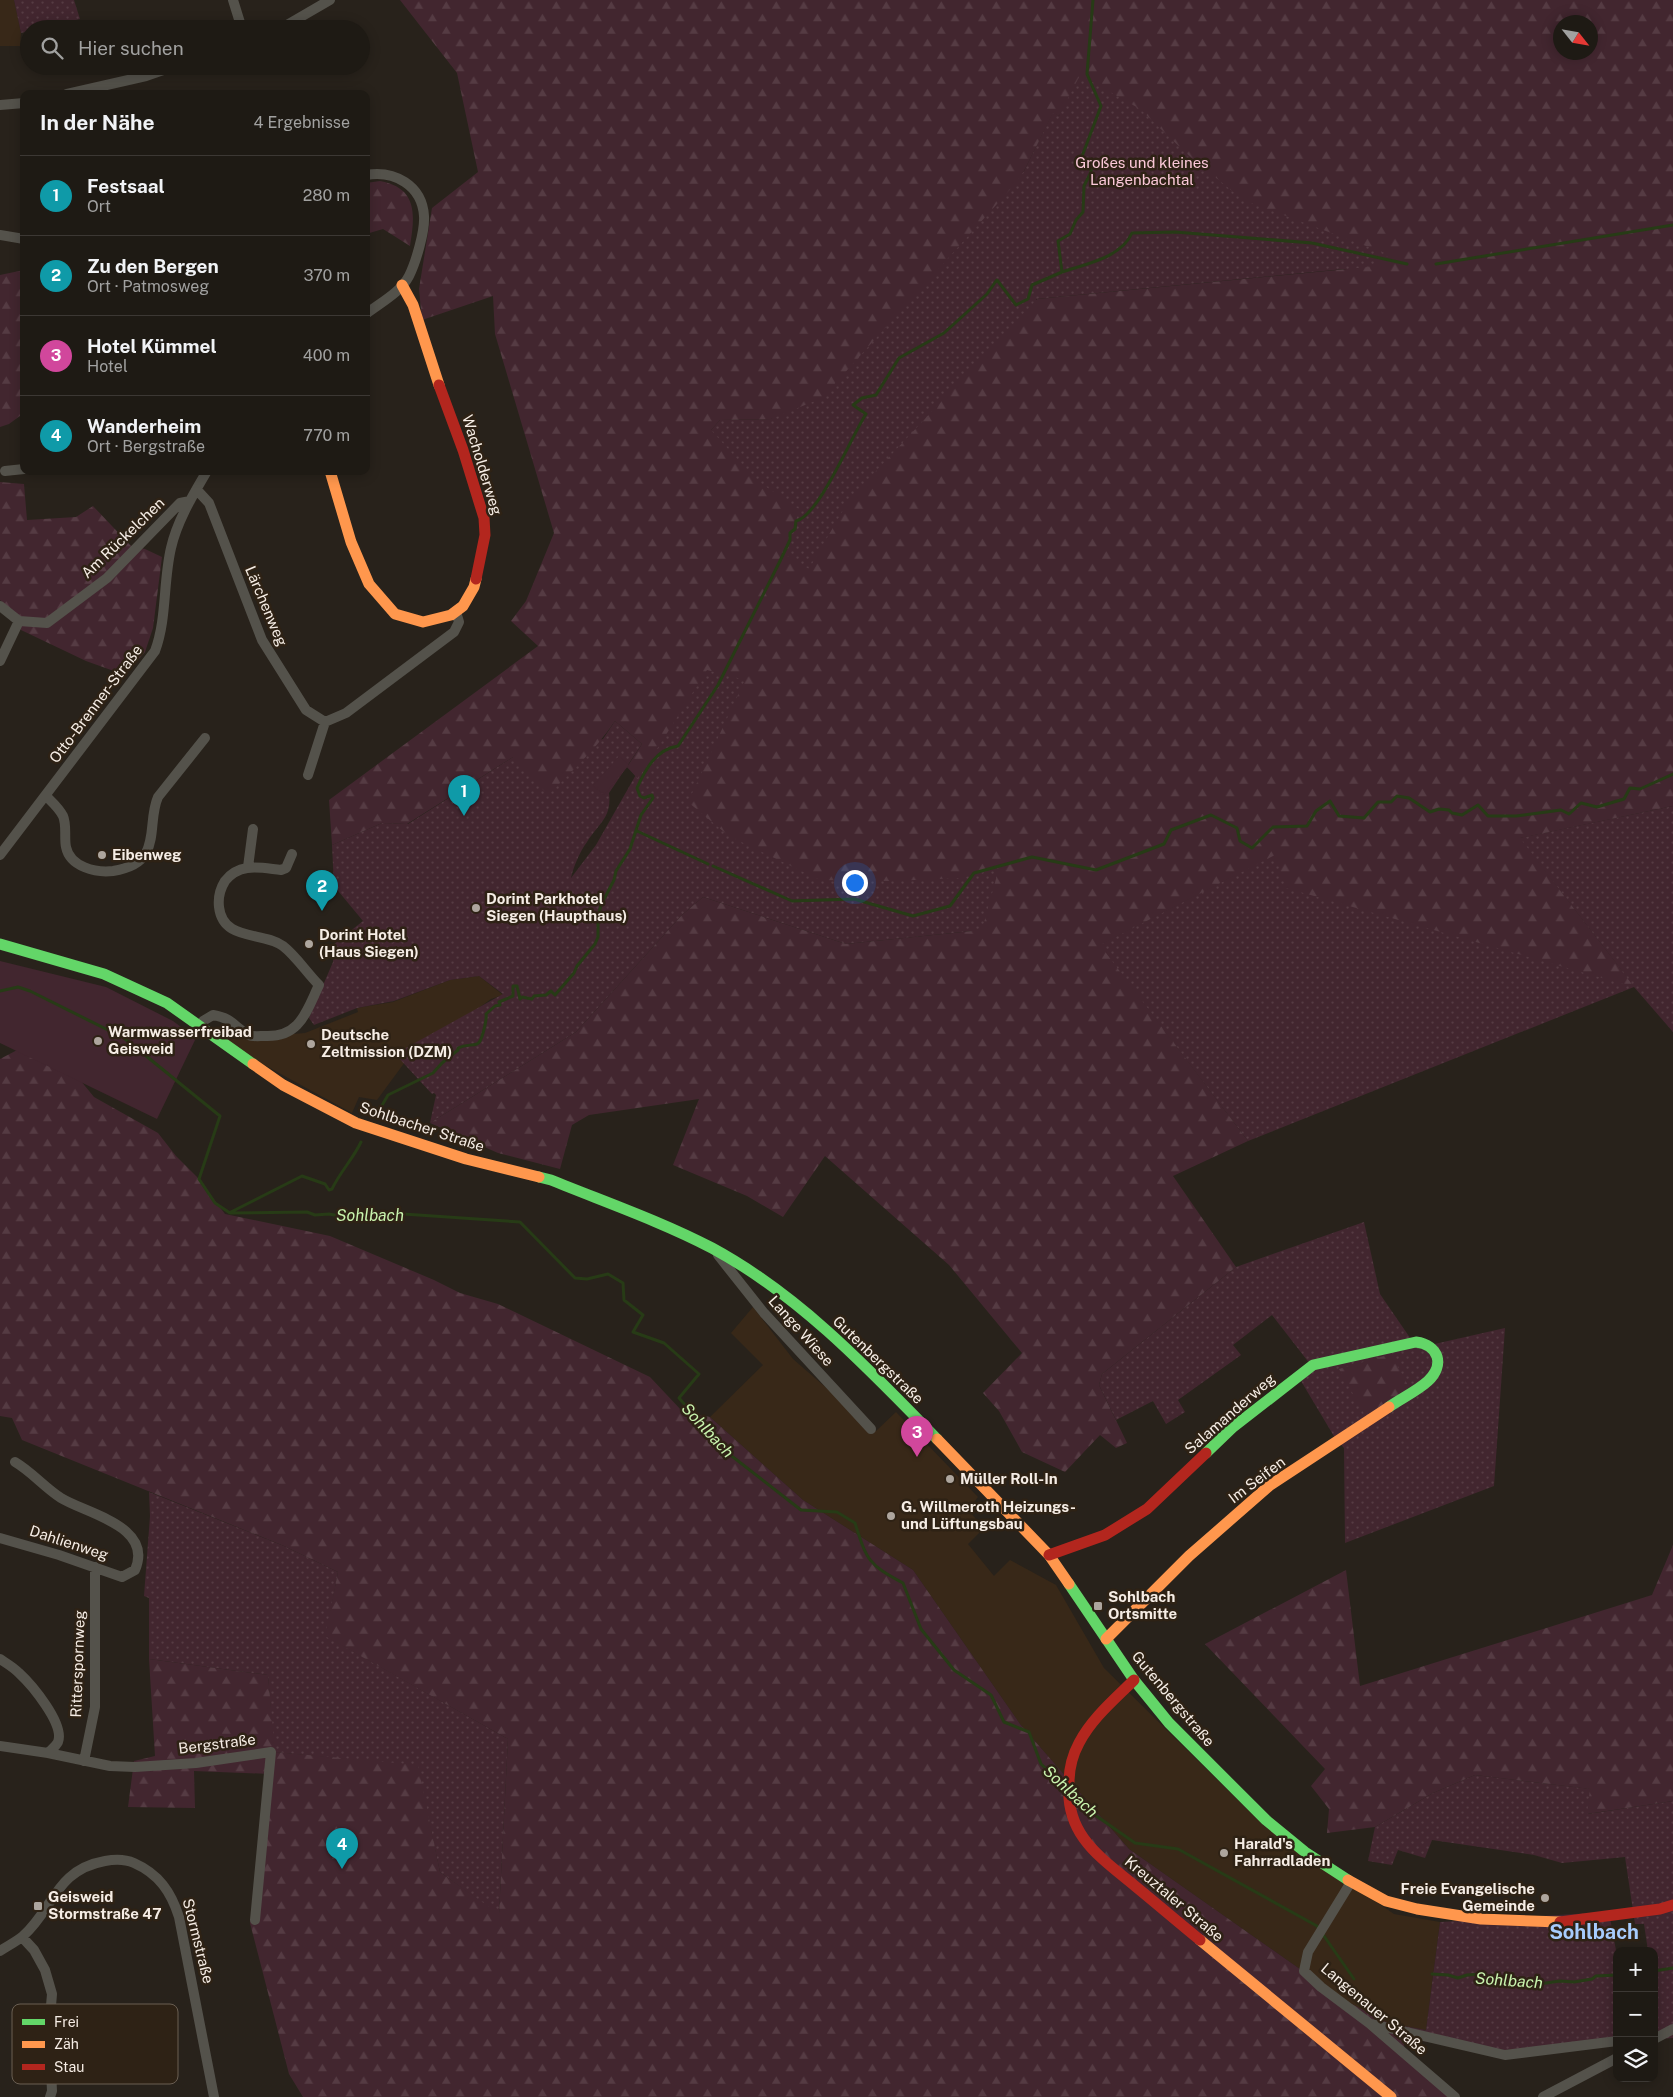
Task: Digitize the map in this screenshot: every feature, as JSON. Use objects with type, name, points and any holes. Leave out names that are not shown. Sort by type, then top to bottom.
[{"type":"street","points":[[233,0],[239,20]]},
{"type":"street","points":[[296,20],[330,0]]},
{"type":"street","points":[[85,90],[149,75]]},
{"type":"street","points":[[0,105],[20,103]]},
{"type":"street","points":[[370,174],[389,174],[410,185],[416,193],[424,217],[414,265],[402,285],[370,311]]},
{"type":"street","points":[[0,235],[20,238]]},
{"type":"street","name":"Wacholderweg","points":[[402,285],[414,305],[427,351],[461,442],[484,518],[484,547],[477,577],[464,606],[456,612]]},
{"type":"street","points":[[5,471],[20,469]]},
{"type":"street","name":"Otto-Brenner-Straße","points":[[0,855],[155,651],[160,637],[171,548],[190,501],[205,475]]},
{"type":"street","points":[[308,775],[325,722],[346,713],[454,632],[459,622],[456,612],[423,622],[395,614],[388,606],[369,584],[351,542],[331,475]]},
{"type":"street","name":"Lärchenweg","points":[[197,490],[209,503],[262,640],[306,710],[325,722]]},
{"type":"street","name":"Am Rückelchen","points":[[19,620],[47,623],[107,578],[180,503],[190,501]]},
{"type":"street","points":[[0,606],[19,620],[0,660]]},
{"type":"street","points":[[46,796],[56,805],[64,818],[66,846],[74,861],[92,870],[123,870],[137,864],[145,854],[150,843],[153,809],[158,797],[205,738]]},
{"type":"street","points":[[248,867],[253,829]]},
{"type":"street","points":[[200,1027],[203,1021],[213,1015],[227,1017],[250,1036],[270,1036],[286,1034],[302,1021],[318,985],[283,946],[271,940],[241,934],[232,929],[223,918],[219,909],[220,890],[230,876],[248,867],[281,870],[286,868],[292,854]]},
{"type":"street","name":"Sohlbacher Straße","points":[[0,944],[104,974],[167,1003],[283,1085],[356,1123],[466,1159],[551,1180],[660,1224],[713,1249]]},
{"type":"street","name":"Lange Wiese","points":[[713,1249],[764,1313],[871,1429]]},
{"type":"street","name":"Gutenbergstraße","points":[[713,1249],[775,1288],[808,1314],[912,1413],[1049,1555],[1134,1680],[1170,1723],[1266,1820],[1305,1852],[1351,1882],[1386,1900],[1417,1909],[1481,1919],[1564,1922],[1598,1919],[1660,1909],[1673,1905]]},
{"type":"street","name":"Salamanderweg","points":[[1049,1555],[1105,1535],[1147,1509],[1232,1428],[1313,1364],[1416,1342],[1432,1346],[1438,1362]]},
{"type":"street","name":"Im Seifen","points":[[1106,1639],[1189,1556],[1270,1486],[1429,1380],[1436,1371],[1438,1362]]},
{"type":"street","name":"Dahlienweg","points":[[0,1538],[122,1577],[135,1570],[138,1563],[139,1554],[135,1543],[124,1529],[111,1520],[73,1505],[59,1497],[15,1462]]},
{"type":"street","name":"Ritterspornweg","points":[[84,1761],[95,1707],[95,1567]]},
{"type":"street","points":[[0,1659],[18,1672],[34,1689],[56,1724],[59,1740],[56,1746],[48,1753]]},
{"type":"street","name":"Kreuztaler Straße","points":[[1134,1680],[1086,1729],[1073,1752],[1068,1778],[1069,1804],[1077,1830],[1096,1854],[1391,2097]]},
{"type":"street","name":"Bergstraße","points":[[0,1746],[48,1753],[110,1766],[144,1768],[196,1763],[271,1752],[256,1920]]},
{"type":"street","name":"Stormstraße","points":[[0,1951],[22,1937],[65,1881],[80,1869],[96,1862],[112,1860],[128,1860],[144,1867],[156,1876],[168,1890],[179,1917],[214,2097]]},
{"type":"street","name":"Langenauer Straße","points":[[1351,1882],[1308,1952],[1304,1971],[1321,1987],[1370,2023],[1455,2097]]},
{"type":"street","points":[[22,1937],[34,1950],[45,1970],[52,1994],[51,2004]]},
{"type":"street","points":[[1370,2023],[1505,2055],[1613,2042]]},
{"type":"street","points":[[1658,2036],[1673,2029]]},
{"type":"street","points":[[1543,2097],[1613,2060]]},
{"type":"street","points":[[50,2097],[52,2084]]},
{"type":"shaded area","points":[[0,0],[14,0],[20,28],[20,46],[0,46]]},
{"type":"shaded area","points":[[479,976],[503,995],[491,999],[405,1062],[377,1100],[359,1097],[352,1113],[219,1040],[305,1033],[358,1012],[357,1008],[393,1002],[450,980]]},
{"type":"shaded area","points":[[753,1307],[793,1359],[876,1431],[896,1412],[978,1497],[968,1510],[984,1528],[968,1544],[994,1576],[1010,1560],[1056,1585],[1104,1668],[1264,1826],[1394,1914],[1440,1922],[1426,2030],[1388,2023],[1344,2000],[1129,1849],[1020,1724],[913,1570],[803,1500],[710,1417],[763,1365],[731,1333]]},
{"type":"green space","points":[[14,0],[74,0],[80,19],[20,20],[20,28]]},
{"type":"green space","points":[[400,0],[1673,0],[1673,806],[1520,838],[1634,987],[1286,888],[1275,855],[1100,945],[1248,1141],[1173,1176],[1236,1267],[1102,1374],[1099,1385],[1127,1443],[1116,1448],[1100,1435],[1065,1472],[1022,1452],[999,1411],[983,1393],[1022,1353],[949,1265],[825,1156],[783,1217],[747,1196],[673,1165],[699,1099],[589,1115],[572,1125],[560,1169],[498,1153],[430,1123],[576,1032],[682,915],[703,897],[846,944],[982,930],[999,868],[961,878],[892,881],[820,880],[729,836],[688,802],[745,680],[707,670],[638,779],[627,767],[642,744],[615,721],[592,750],[548,795],[513,757],[407,824],[382,823],[332,845],[329,800],[538,646],[511,621],[526,601],[554,533],[495,334],[493,296],[422,320],[419,289],[432,208],[478,172],[457,73]],"holes":[[[1080,75],[1140,109],[1186,153],[1243,200],[1390,255],[1368,267],[1037,299],[849,500],[809,569],[782,553],[800,510],[756,480],[711,430],[720,420],[771,419],[822,398],[1015,184],[1024,171],[1053,113],[1059,116]]]},
{"type":"green space","name":"Großes und kleines Langenbachtal","points":[[1086,42],[1476,270],[1344,269],[1036,299],[1083,822],[1516,835],[1634,986],[1519,838],[1673,806],[1673,1032],[1634,987],[1248,1141],[1099,945],[1235,875],[1061,941],[972,931],[846,944],[703,897],[682,915],[576,1032],[430,1123],[436,1095],[432,1094],[395,1054],[503,994],[479,976],[450,980],[394,1001],[357,1008],[314,1025],[309,1018],[333,962],[334,944],[363,921],[334,886],[332,845],[382,823],[408,824],[513,757],[603,739],[615,721],[642,744],[609,793],[609,809],[607,814],[582,850],[571,878],[596,845],[650,750],[711,430],[720,420],[771,419],[1024,171],[1053,112],[1059,116]]},
{"type":"green space","points":[[380,181],[392,185],[408,196],[413,214],[410,246],[383,229],[370,233],[370,182]]},
{"type":"green space","points":[[20,271],[20,416],[9,424],[0,427],[0,275]]},
{"type":"green space","points":[[0,482],[24,484],[27,520],[76,517],[93,506],[131,546],[145,549],[162,557],[153,628],[145,652],[125,675],[86,661],[21,630],[11,610],[0,600]]},
{"type":"green space","points":[[619,756],[629,765],[604,795],[593,786]]},
{"type":"green space","name":"Warmwasserfreibad Geisweid","points":[[0,961],[106,987],[173,1021],[196,1038],[157,1119],[0,1043]]},
{"type":"green space","points":[[44,1036],[94,1097],[158,1133],[176,1156],[197,1177],[225,1214],[330,1236],[460,1293],[498,1304],[650,1377],[682,1411],[710,1417],[803,1500],[913,1570],[1020,1724],[1129,1849],[1344,2000],[1388,2023],[1426,2030],[1403,2039],[1405,2051],[1458,2097],[303,2097],[289,2074],[250,1923],[271,1774],[194,1771],[195,1808],[128,1807],[134,1761],[155,1756],[149,1659],[268,1675],[275,1752],[418,1765],[440,1872],[499,1914],[508,1739],[325,1636],[338,1572],[284,1546],[22,1440],[12,1418],[0,1416],[0,1059]]},
{"type":"green space","points":[[1364,1222],[1380,1294],[1417,1348],[1505,1328],[1494,1486],[1345,1543],[1344,1448],[1335,1438],[1301,1381],[1310,1364],[1272,1315],[1233,1345],[1241,1355],[1178,1400],[1185,1412],[1166,1424],[1153,1401],[1116,1420],[1099,1385],[1102,1374],[1236,1267]]},
{"type":"green space","points":[[1391,1354],[1411,1391],[1366,1417],[1339,1369]]},
{"type":"green space","points":[[149,1492],[284,1546],[338,1572],[326,1636],[508,1739],[499,1915],[440,1872],[417,1766],[274,1752],[268,1675],[149,1659],[149,1598],[144,1596],[150,1516]]},
{"type":"green space","points":[[1673,1545],[1673,1801],[1587,1814],[1590,1789],[1475,1775],[1433,1793],[1375,1827],[1327,1833],[1329,1809],[1311,1786],[1325,1769],[1205,1644],[1346,1570],[1360,1686],[1652,1595]]},
{"type":"green space","points":[[1475,1775],[1591,1789],[1588,1814],[1673,1801],[1673,2038],[1658,2039],[1658,1947],[1647,1947],[1644,1924],[1635,1924],[1625,1857],[1562,1863],[1534,1855],[1432,1840],[1425,1858],[1398,1850],[1392,1865],[1368,1861],[1375,1827],[1433,1793]]},
{"type":"green space","points":[[1609,1912],[1615,1947],[1613,1947],[1613,2042],[1505,2050],[1403,2039],[1426,2030],[1440,1922]]},
{"type":"waterway","points":[[377,1114],[388,1095],[433,1073],[458,1048],[479,1043],[484,1030],[486,1014],[495,1006],[500,1005],[499,1002],[513,996],[513,986],[517,986],[520,999],[522,997],[532,999],[534,996],[546,995],[551,991],[555,995],[595,944],[598,937],[598,916],[601,905],[614,880],[616,871],[630,849],[641,815],[653,798],[652,795],[644,798],[640,796],[637,788],[640,781],[657,756],[663,751],[678,746],[718,685],[790,540],[790,533],[795,529],[796,521],[805,516],[825,490],[866,414],[853,405],[862,398],[876,395],[899,358],[944,333],[987,294],[997,280],[1016,305],[1028,299],[1032,285],[1062,272],[1058,241],[1070,234],[1076,220],[1083,212],[1084,186],[1091,168],[1083,164],[1081,159],[1101,106],[1087,74],[1093,0]]},
{"type":"waterway","points":[[1436,264],[1673,225]]},
{"type":"waterway","points":[[1062,272],[1102,259],[1120,249],[1132,233],[1175,232],[1312,243],[1407,264]]},
{"type":"waterway","points":[[713,866],[792,901],[854,899],[913,916],[950,906],[974,873],[1032,857],[1096,870],[1164,844],[1171,830],[1211,815],[1237,828],[1240,841],[1252,848],[1273,827],[1307,826],[1316,811],[1330,801],[1339,816],[1364,818],[1378,802],[1391,802],[1397,796],[1409,798],[1430,812],[1439,809],[1449,810],[1452,813],[1462,815],[1478,805],[1488,816],[1516,816],[1561,810],[1569,814],[1581,803],[1597,807],[1624,799],[1630,788],[1640,789],[1673,774]]},
{"type":"waterway","points":[[637,831],[708,864]]},
{"type":"waterway","name":"Sohlbach","points":[[0,991],[18,987],[30,991],[124,1038],[220,1116],[199,1179],[215,1203],[230,1213],[307,1212],[315,1215],[329,1214],[340,1216],[374,1212],[520,1222],[575,1278],[587,1279],[608,1274],[623,1283],[624,1300],[643,1315],[633,1332],[664,1343],[699,1374],[679,1398],[724,1450],[801,1510],[837,1512],[855,1523],[870,1560],[882,1571],[903,1583],[921,1629],[954,1670],[991,1695],[1004,1722],[1029,1732],[1041,1764],[1064,1785]]},
{"type":"waterway","points":[[231,1212],[302,1176],[325,1184],[329,1190],[332,1189],[361,1142]]},
{"type":"waterway","name":"Sohlbach","points":[[1072,1793],[1095,1815],[1135,1843],[1178,1849],[1317,1926],[1354,1979]]},
{"type":"waterway","name":"Sohlbach","points":[[1658,1970],[1673,1968]]},
{"type":"waterway","name":"Sohlbach","points":[[1432,1974],[1458,1978],[1467,1975],[1483,1974],[1491,1981],[1500,1981],[1505,1976],[1539,1984],[1560,1981],[1574,1982],[1592,1979],[1596,1976],[1613,1975]]},
{"type":"traffic: fast","points":[[0,944],[104,974],[167,1003],[253,1064]]},
{"type":"traffic: fast","points":[[539,1177],[551,1180],[672,1229],[712,1248],[744,1267],[774,1288],[832,1335],[937,1439]]},
{"type":"traffic: fast","points":[[1206,1453],[1232,1428],[1313,1365],[1416,1342],[1430,1347],[1434,1351],[1438,1362],[1437,1369],[1433,1375],[1419,1388],[1389,1407]]},
{"type":"traffic: fast","points":[[1069,1584],[1134,1680],[1169,1723],[1266,1820],[1305,1852],[1348,1880]]},
{"type":"traffic: slow","points":[[402,285],[413,305],[439,385]]},
{"type":"traffic: slow","points":[[331,475],[351,542],[369,584],[395,614],[423,622],[451,615],[463,606],[474,587],[476,579]]},
{"type":"traffic: slow","points":[[253,1064],[283,1085],[356,1123],[466,1159],[539,1177]]},
{"type":"traffic: slow","points":[[1106,1639],[1189,1556],[1269,1486],[1389,1407]]},
{"type":"traffic: slow","points":[[937,1439],[1049,1555],[1069,1584]]},
{"type":"traffic: slow","points":[[1348,1880],[1386,1901],[1417,1909],[1481,1919],[1560,1922]]},
{"type":"traffic: slow","points":[[1200,1940],[1391,2097]]},
{"type":"traffic: jam","points":[[439,385],[463,450],[484,518],[485,535],[476,579]]},
{"type":"traffic: jam","points":[[1049,1555],[1105,1535],[1147,1509],[1206,1453]]},
{"type":"traffic: jam","points":[[1134,1680],[1097,1717],[1084,1734],[1077,1748],[1071,1763],[1069,1778],[1069,1801],[1073,1817],[1087,1843],[1109,1865],[1200,1940]]},
{"type":"traffic: jam","points":[[1560,1922],[1660,1909],[1673,1905]]},
{"type":"place","name":"Festsaal","points":[[464,816]]},
{"type":"place","name":"Eibenweg","points":[[102,855]]},
{"type":"place","name":"Dorint Parkhotel Siegen (Haupthaus)","points":[[476,908]]},
{"type":"place","name":"Zu den Bergen","points":[[322,911]]},
{"type":"place","name":"Dorint Hotel (Haus Siegen)","points":[[309,944]]},
{"type":"place","name":"Warmwasserfreibad Geisweid","points":[[98,1041]]},
{"type":"place","name":"Deutsche Zeltmission (DZM)","points":[[311,1044]]},
{"type":"place","name":"Hotel Kümmel","points":[[917,1457]]},
{"type":"place","name":"Müller Roll-In","points":[[950,1479]]},
{"type":"place","name":"G. Willmeroth Heizungs- und Lüftungsbau","points":[[891,1516]]},
{"type":"place","name":"Sohlbach Ortsmitte","points":[[1098,1606]]},
{"type":"place","name":"Harald's Fahrradladen","points":[[1224,1853]]},
{"type":"place","name":"Wanderheim","points":[[342,1869]]},
{"type":"place","name":"Freie Evangelische Gemeinde","points":[[1545,1898]]},
{"type":"place","name":"Geisweid Stormstraße 47","points":[[38,1906]]},
{"type":"district","name":"Sohlbach","points":[[1594,1932]]}]
